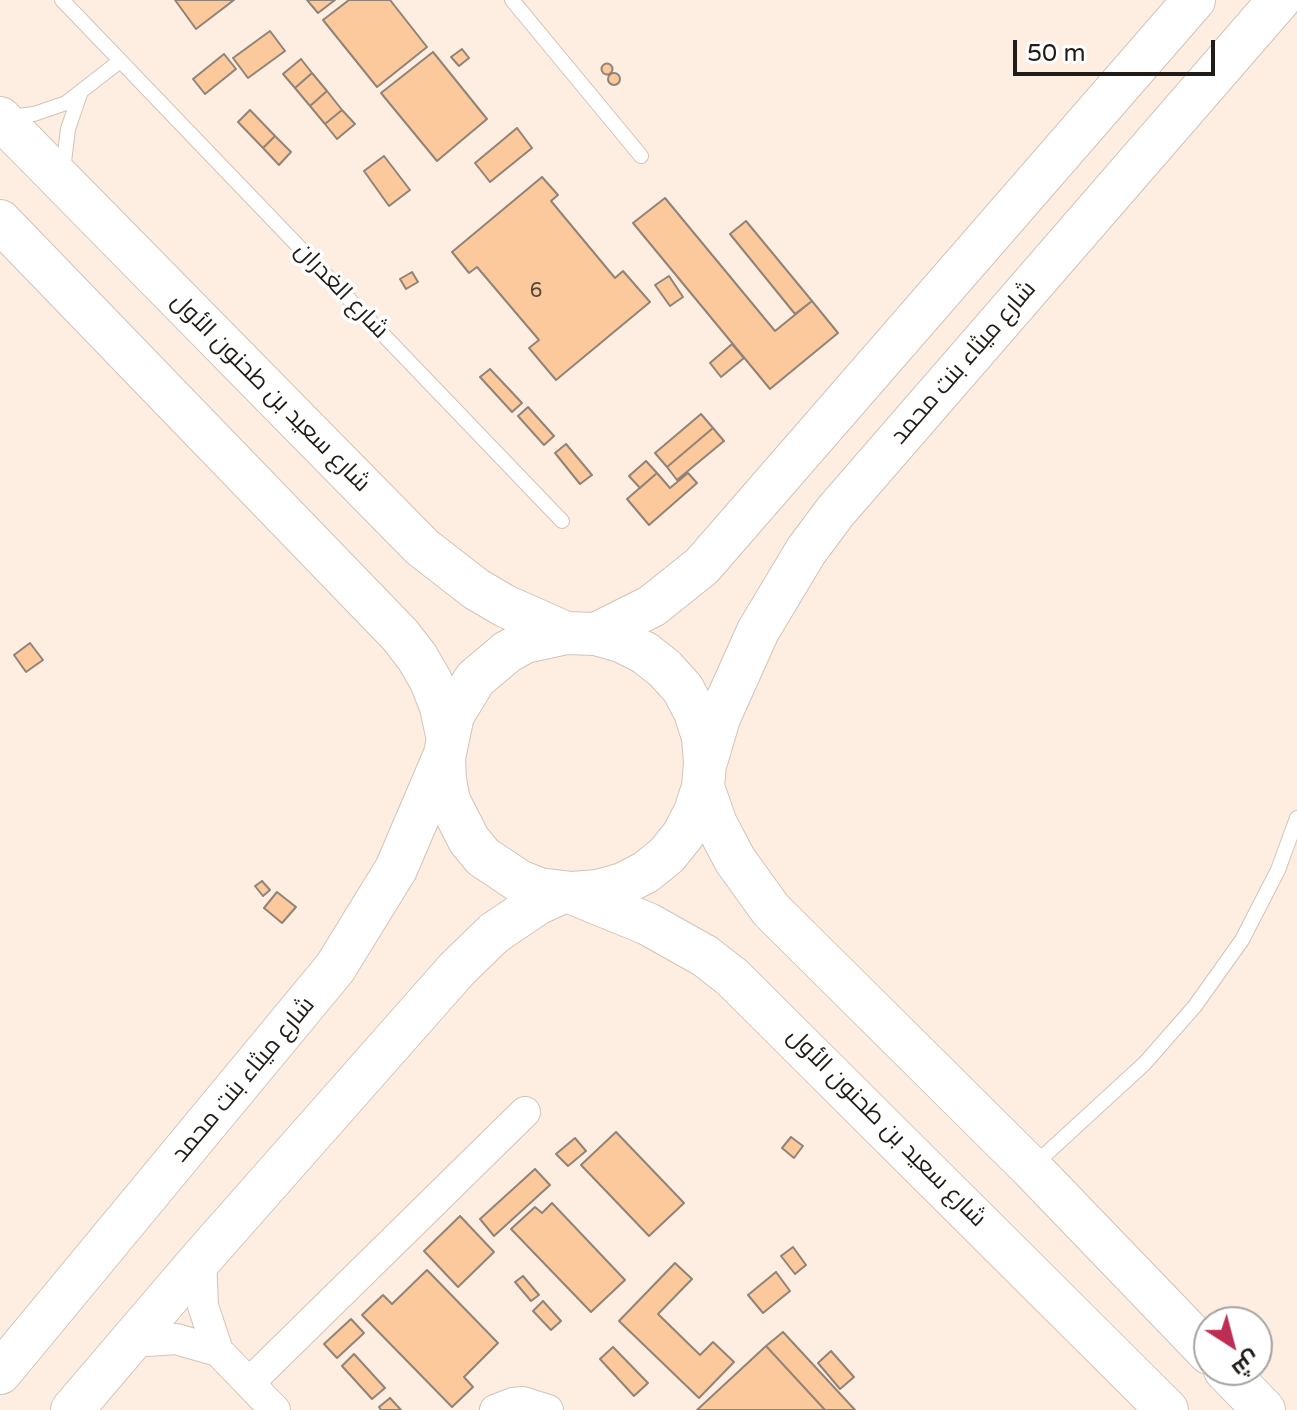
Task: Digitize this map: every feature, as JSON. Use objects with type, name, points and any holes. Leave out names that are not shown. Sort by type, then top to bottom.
[{"type":"main road","points":[[445,746],[462,696],[490,664],[525,642],[581,633],[652,606],[702,566],[1194,0]]},
{"type":"main road","name":"شارع ميثاء بنت محمد","points":[[704,775],[719,718],[758,631],[806,551],[835,512],[1279,0]]},
{"type":"main road","name":"شارع سعيد بن طحنون الأول","points":[[0,118],[422,547],[476,589],[525,615],[581,633]]},
{"type":"main road","points":[[0,221],[400,635],[417,657],[441,707],[445,780],[453,811],[469,840],[483,857],[519,881],[566,893],[598,891],[623,884],[656,864],[683,835],[695,812],[704,775]]},
{"type":"main road","points":[[581,633],[621,641],[645,653],[674,679],[695,712],[703,737],[704,775],[716,824],[735,860],[771,910],[1031,1168],[1193,1336]]},
{"type":"main road","name":"شارع ميثاء بنت محمد","points":[[0,1373],[335,968],[396,869],[445,746]]},
{"type":"main road","points":[[72,1410],[201,1259],[475,950],[515,918],[566,893]]},
{"type":"main road","name":"شارع سعيد بن طحنون الأول","points":[[566,893],[675,937],[732,977],[1167,1410]]},
{"type":"main road","points":[[1241,1386],[1264,1410]]},
{"type":"street","points":[[249,1383],[525,1112]]},
{"type":"street","points":[[201,1259],[203,1306],[218,1351],[275,1410]]},
{"type":"street","points":[[132,1342],[176,1339],[218,1351]]},
{"type":"street","points":[[495,1410],[523,1402],[548,1410]]},
{"type":"lane","name":"شارع الغدران","points":[[62,0],[562,521]]},
{"type":"lane","points":[[512,0],[641,156]]},
{"type":"lane","points":[[0,118],[50,110],[81,93],[120,61]]},
{"type":"lane","points":[[63,184],[68,129],[81,93]]},
{"type":"lane","points":[[1031,1168],[1145,1063],[1195,1006],[1242,940],[1278,870],[1297,818]]},
{"type":"building","points":[[175,0],[234,0],[196,29]]},
{"type":"building","points":[[307,0],[335,0],[318,13]]},
{"type":"building","points":[[349,0],[390,0],[427,47],[377,87],[323,20]]},
{"type":"building","points":[[270,31],[285,51],[248,78],[233,58]]},
{"type":"building","points":[[462,49],[469,58],[459,66],[451,57]]},
{"type":"building","points":[[433,52],[487,119],[437,161],[381,93]]},
{"type":"building","points":[[224,54],[236,69],[205,94],[193,79]]},
{"type":"building","points":[[301,59],[312,73],[295,88],[283,74]]},
{"type":"building","points":[[607,63],[613,69],[607,75],[601,69]]},
{"type":"building","points":[[312,73],[327,91],[310,106],[295,88]]},
{"type":"building","points":[[614,73],[620,79],[614,85],[608,79]]},
{"type":"building","points":[[327,91],[342,110],[325,124],[310,106]]},
{"type":"building","points":[[250,110],[275,136],[263,148],[238,122]]},
{"type":"building","points":[[342,110],[355,124],[337,139],[325,124]]},
{"type":"building","points":[[517,128],[532,148],[490,182],[475,163]]},
{"type":"building","points":[[275,136],[291,152],[279,165],[263,148]]},
{"type":"building","points":[[384,156],[410,190],[389,206],[364,171]]},
{"type":"building","points":[[542,177],[558,195],[551,201],[615,278],[623,271],[650,302],[556,380],[529,348],[539,340],[477,267],[469,273],[452,252]]},
{"type":"building","points":[[665,198],[775,331],[812,301],[838,333],[770,389],[633,223]]},
{"type":"building","points":[[746,221],[812,301],[795,314],[730,234]]},
{"type":"building","points":[[412,272],[418,282],[406,289],[400,279]]},
{"type":"building","points":[[669,276],[683,297],[670,306],[655,285]]},
{"type":"building","points":[[732,344],[744,358],[721,377],[710,363]]},
{"type":"building","points":[[490,369],[522,403],[512,412],[480,377]]},
{"type":"building","points":[[528,407],[554,436],[544,445],[518,416]]},
{"type":"building","points":[[701,414],[713,428],[667,467],[655,453]]},
{"type":"building","points":[[713,428],[724,441],[677,480],[667,467]]},
{"type":"building","points":[[566,444],[592,475],[580,484],[555,453]]},
{"type":"building","points":[[646,461],[657,473],[640,488],[629,476]]},
{"type":"building","points":[[657,473],[670,488],[688,473],[697,483],[649,525],[627,499]]},
{"type":"building","points":[[30,643],[43,660],[26,672],[14,655]]},
{"type":"building","points":[[262,881],[270,890],[263,896],[255,886]]},
{"type":"building","points":[[277,892],[296,907],[282,923],[264,908]]},
{"type":"building","points":[[616,1132],[684,1203],[649,1236],[581,1165]]},
{"type":"building","points":[[791,1137],[803,1146],[794,1158],[782,1148]]},
{"type":"building","points":[[575,1138],[586,1151],[568,1166],[556,1154]]},
{"type":"building","points":[[535,1169],[550,1185],[494,1236],[480,1219]]},
{"type":"building","points":[[552,1203],[625,1280],[591,1312],[511,1229],[535,1207],[542,1213]]},
{"type":"building","points":[[460,1216],[494,1252],[458,1287],[424,1251]]},
{"type":"building","points":[[793,1247],[806,1265],[795,1274],[781,1256]]},
{"type":"building","points":[[675,1263],[692,1279],[658,1314],[700,1355],[713,1342],[734,1362],[699,1398],[619,1321]]},
{"type":"building","points":[[427,1270],[498,1343],[464,1377],[473,1387],[452,1407],[362,1315],[383,1295],[392,1304]]},
{"type":"building","points":[[776,1272],[790,1291],[763,1313],[748,1295]]},
{"type":"building","points":[[523,1276],[539,1295],[531,1301],[515,1282]]},
{"type":"building","points":[[543,1301],[561,1321],[551,1330],[533,1311]]},
{"type":"building","points":[[351,1319],[364,1333],[337,1358],[324,1344]]},
{"type":"building","points":[[783,1332],[855,1410],[825,1410],[766,1346]]},
{"type":"building","points":[[766,1346],[825,1410],[697,1410]]},
{"type":"building","points":[[613,1347],[648,1383],[634,1396],[600,1359]]},
{"type":"building","points":[[831,1351],[854,1377],[840,1389],[818,1363]]},
{"type":"building","points":[[354,1354],[385,1388],[372,1399],[342,1366]]},
{"type":"building","points":[[390,1398],[401,1410],[381,1410],[379,1407]]}]
